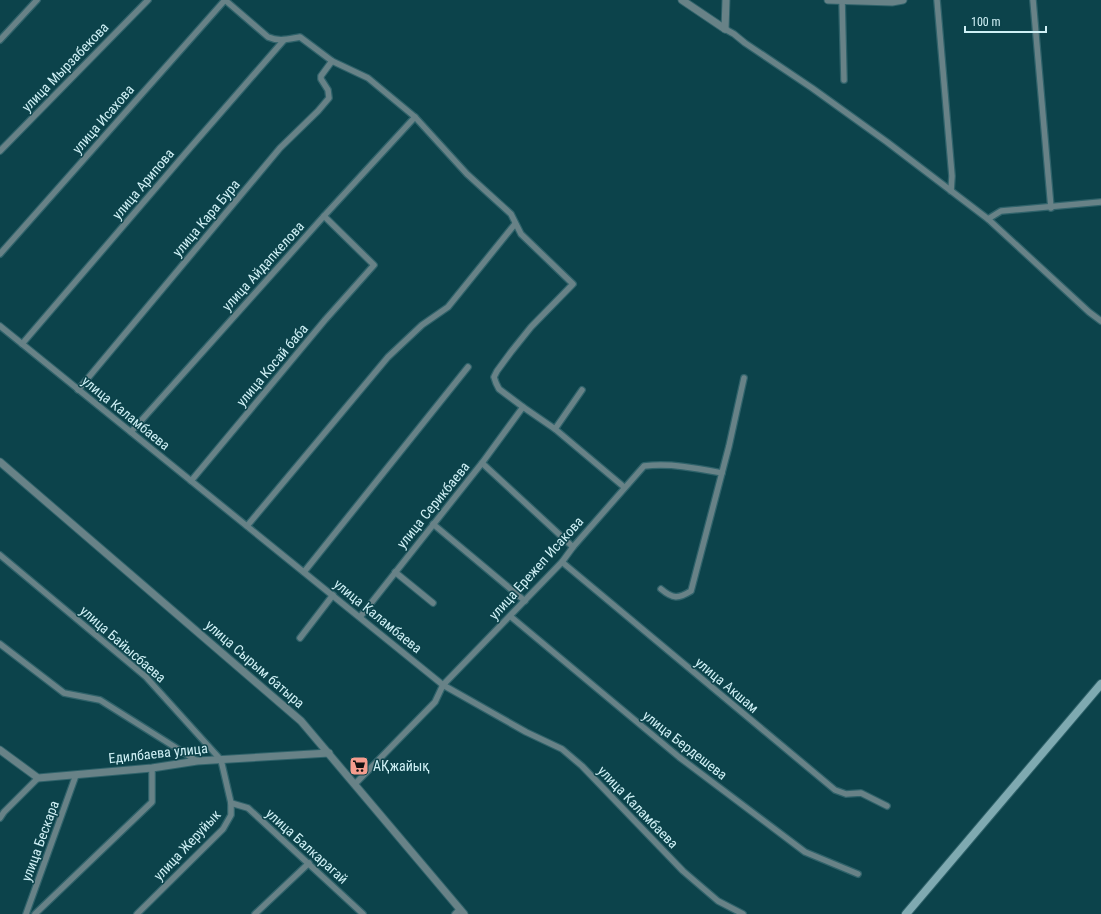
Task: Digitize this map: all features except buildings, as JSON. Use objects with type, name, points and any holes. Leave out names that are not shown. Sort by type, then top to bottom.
[{"type":"main road","points":[[906,914],[1101,684]]},
{"type":"street","points":[[0,40],[37,0]]},
{"type":"street","name":"улица Мырзабекова","points":[[0,151],[148,0]]},
{"type":"street","points":[[225,0],[268,37],[274,40],[300,37],[332,62],[368,78],[415,118],[467,174],[511,214],[521,234],[573,284],[531,327],[496,371],[494,377],[499,389],[556,429],[624,487]]},
{"type":"street","name":"улица Исахова","points":[[0,254],[225,0]]},
{"type":"street","points":[[682,0],[812,88],[988,219],[1101,321]]},
{"type":"street","points":[[725,29],[726,0]]},
{"type":"street","points":[[828,0],[892,2],[903,0]]},
{"type":"street","points":[[842,0],[844,80]]},
{"type":"street","points":[[937,0],[952,176],[951,191]]},
{"type":"street","points":[[1033,0],[1051,208]]},
{"type":"street","name":"улица Арипова","points":[[22,344],[284,40]]},
{"type":"street","name":"улица Кара Бура","points":[[78,390],[280,148],[318,111],[329,98],[328,90],[321,79],[321,76],[332,62]]},
{"type":"street","name":"улица Айдапкелова","points":[[131,432],[324,216],[415,118]]},
{"type":"street","points":[[988,219],[1001,211],[1051,208],[1101,202]]},
{"type":"street","name":"улица Косай баба","points":[[191,481],[325,320],[374,265],[324,216]]},
{"type":"street","points":[[247,526],[388,358],[422,325],[448,307],[515,224]]},
{"type":"street","name":"улица Каламбаева","points":[[0,326],[443,685],[526,732],[562,749],[582,766],[683,871],[718,901],[743,914]]},
{"type":"street","points":[[304,572],[468,367]]},
{"type":"street","points":[[661,589],[669,596],[680,598],[691,592],[722,473],[744,378]]},
{"type":"street","points":[[556,429],[582,390]]},
{"type":"street","name":"улица Серикбаева","points":[[360,617],[482,464],[523,407]]},
{"type":"street","name":"улица Сырым батыра","points":[[0,462],[301,721],[460,912]]},
{"type":"street","points":[[482,464],[573,547]]},
{"type":"street","name":"улица Ережеп Исакова","points":[[355,784],[435,702],[443,685],[562,562],[624,487],[644,466],[656,464],[683,465],[722,473]]},
{"type":"street","points":[[433,524],[525,601]]},
{"type":"street","name":"улица Байысбаева","points":[[0,555],[146,677],[221,760]]},
{"type":"street","name":"улица Акшам","points":[[562,562],[835,790],[846,794],[861,793],[887,806]]},
{"type":"street","points":[[395,572],[433,603]]},
{"type":"street","points":[[300,638],[333,595]]},
{"type":"street","name":"улица Бердешева","points":[[510,616],[679,757],[805,852],[858,874]]},
{"type":"street","points":[[0,644],[64,693],[100,700],[198,761]]},
{"type":"street","points":[[0,750],[38,778],[4,812],[0,818]]},
{"type":"street","name":"Едилбаева улица","points":[[38,778],[152,768],[198,761],[329,754]]},
{"type":"street","name":"улица Жеруйык","points":[[137,914],[223,828],[231,815],[231,803],[221,760]]},
{"type":"street","points":[[35,914],[152,802],[152,768]]},
{"type":"street","name":"улица Бескара","points":[[26,914],[76,775]]},
{"type":"street","name":"улица Балкарагай","points":[[231,803],[248,808],[362,913]]},
{"type":"street","points":[[255,914],[309,863]]},
{"type":"place","name":"АҚжайық","points":[[359,766]]}]
